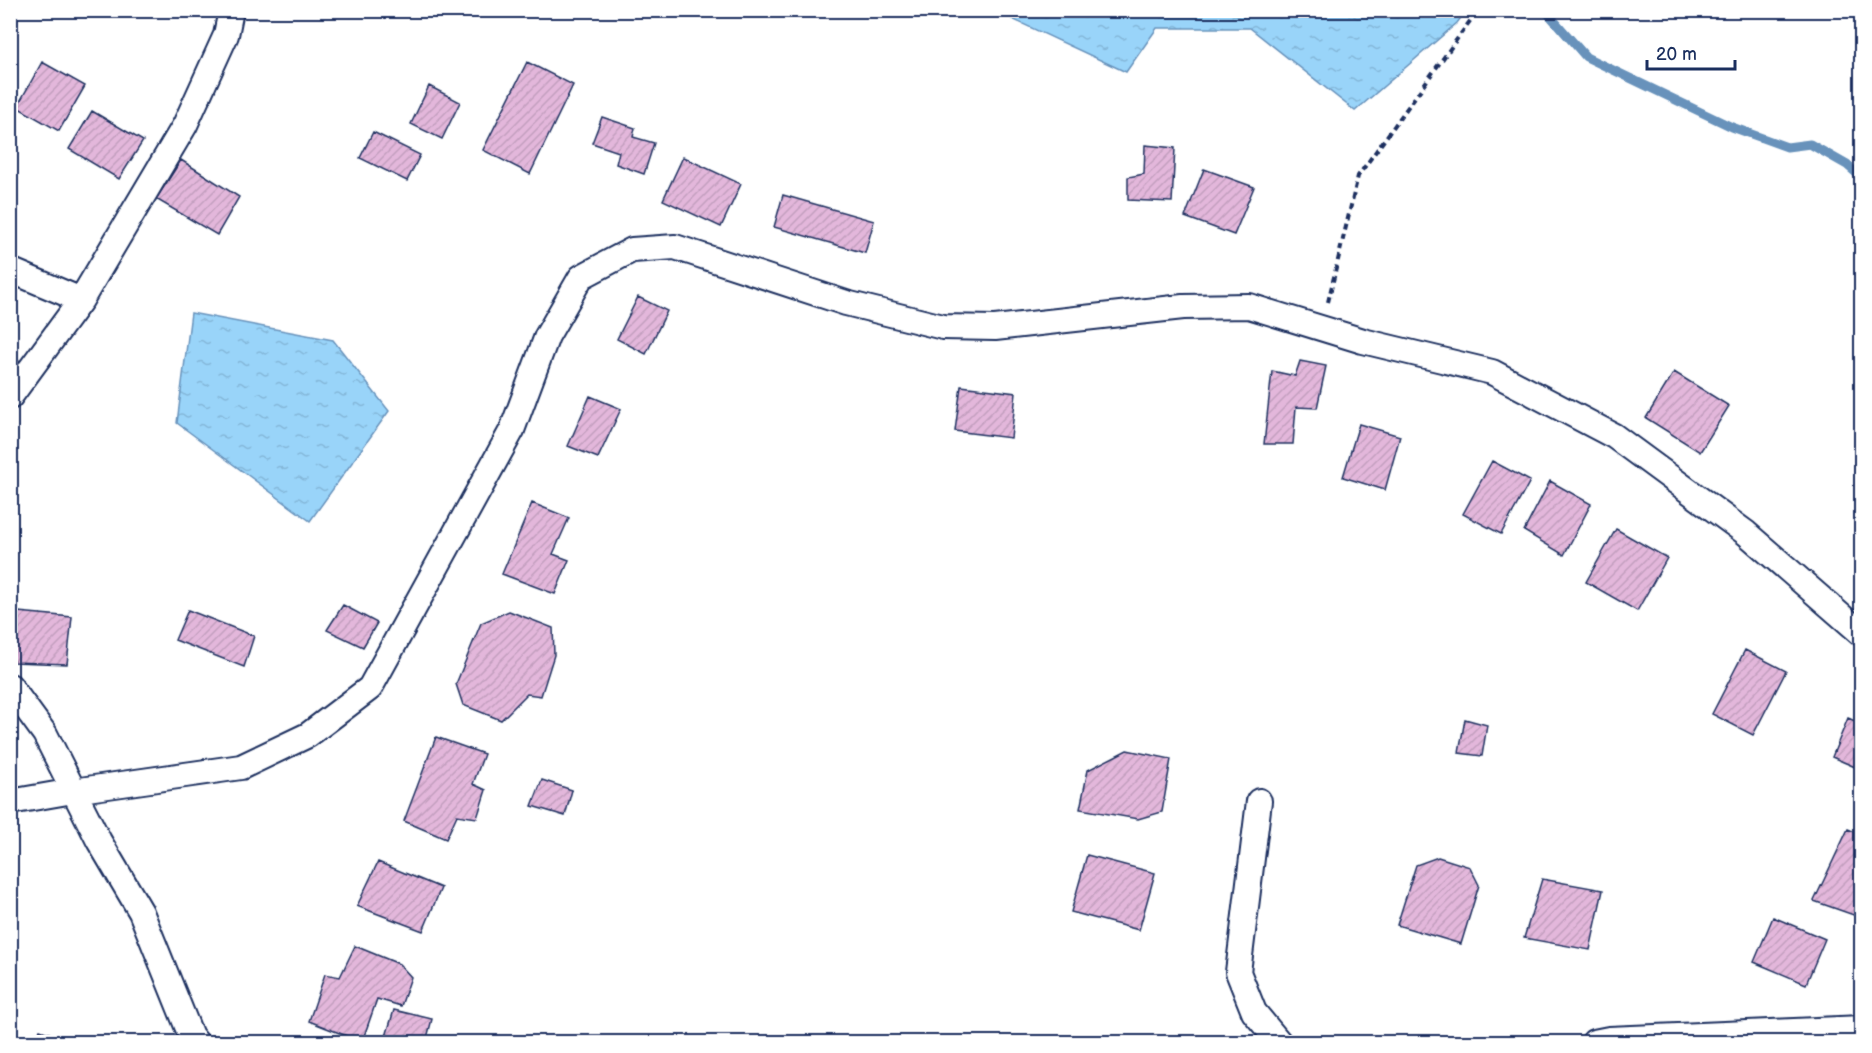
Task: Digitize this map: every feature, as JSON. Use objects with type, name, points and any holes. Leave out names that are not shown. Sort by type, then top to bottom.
[{"type":"street","points":[[10,397],[81,300],[185,125],[226,35],[231,10]]},
{"type":"street","points":[[10,802],[74,790],[241,767],[308,735],[370,688],[512,430],[547,336],[581,277],[632,250],[675,247],[846,303],[943,327],[995,328],[1184,307],[1249,306],[1322,329],[1492,372],[1614,436],[1746,533],[1862,634]]},
{"type":"street","points":[[10,270],[81,300]]},
{"type":"street","points":[[10,686],[45,734],[99,841],[141,912],[191,1036],[196,1042]]},
{"type":"street","points":[[1259,801],[1239,972],[1254,1012],[1280,1042]]},
{"type":"street","points":[[1594,1042],[1862,1028]]},
{"type":"path","points":[[1322,329],[1358,176],[1478,10]]},
{"type":"water","points":[[1466,10],[1457,23],[1355,111],[1250,28],[1157,28],[1126,72],[995,11]]},
{"type":"water","points":[[191,313],[333,340],[389,411],[310,521],[177,423]]},
{"type":"building","points":[[42,62],[85,86],[59,131],[17,107]]},
{"type":"building","points":[[527,62],[573,85],[530,174],[483,150]]},
{"type":"building","points":[[429,86],[460,102],[442,139],[411,124]]},
{"type":"building","points":[[92,111],[143,141],[119,179],[69,149]]},
{"type":"building","points":[[602,117],[635,128],[633,137],[654,143],[644,174],[616,164],[619,152],[592,143]]},
{"type":"building","points":[[373,132],[420,155],[407,181],[360,158]]},
{"type":"building","points":[[1145,145],[1175,148],[1172,202],[1128,200],[1128,177],[1144,174]]},
{"type":"building","points":[[683,157],[741,184],[721,227],[663,200]]},
{"type":"building","points":[[181,160],[239,197],[217,235],[156,199]]},
{"type":"building","points":[[1204,169],[1254,187],[1234,235],[1185,217]]},
{"type":"building","points":[[783,195],[874,221],[865,253],[774,227]]},
{"type":"building","points":[[638,297],[667,311],[646,354],[617,339]]},
{"type":"building","points":[[1300,361],[1326,366],[1317,408],[1296,407],[1293,444],[1264,444],[1272,371],[1295,376]]},
{"type":"building","points":[[1674,372],[1729,406],[1700,452],[1646,418]]},
{"type":"building","points":[[961,386],[1016,393],[1011,438],[955,431]]},
{"type":"building","points":[[590,396],[621,409],[598,458],[568,446]]},
{"type":"building","points":[[1359,424],[1400,436],[1385,490],[1343,477]]},
{"type":"building","points":[[1492,461],[1530,481],[1501,534],[1463,514]]},
{"type":"building","points":[[1550,481],[1591,504],[1564,555],[1524,531]]},
{"type":"building","points":[[532,503],[569,518],[553,554],[569,560],[555,594],[502,574]]},
{"type":"building","points":[[1616,529],[1667,558],[1637,611],[1586,582]]},
{"type":"building","points":[[343,605],[377,623],[363,647],[327,630]]},
{"type":"building","points":[[188,610],[254,636],[244,667],[175,640]]},
{"type":"building","points":[[509,611],[553,628],[554,655],[541,696],[527,694],[501,720],[463,705],[456,684],[481,623]]},
{"type":"building","points":[[18,612],[72,617],[67,664],[13,662]]},
{"type":"building","points":[[1745,650],[1786,671],[1753,735],[1712,714]]},
{"type":"building","points":[[1848,718],[1862,724],[1862,770],[1832,757]]},
{"type":"building","points":[[1465,719],[1487,725],[1482,756],[1459,753]]},
{"type":"building","points":[[436,737],[484,754],[473,784],[486,790],[477,818],[457,815],[446,839],[404,821]]},
{"type":"building","points":[[1127,750],[1171,759],[1162,812],[1138,819],[1080,809],[1088,770]]},
{"type":"building","points":[[542,780],[572,790],[565,816],[532,806]]},
{"type":"building","points":[[1848,829],[1862,835],[1862,918],[1814,901]]},
{"type":"building","points":[[1087,855],[1155,873],[1139,930],[1071,912]]},
{"type":"building","points":[[1438,857],[1470,867],[1479,885],[1461,944],[1397,925],[1416,865]]},
{"type":"building","points":[[378,862],[441,888],[423,931],[357,906]]},
{"type":"building","points":[[1542,879],[1603,890],[1590,950],[1524,938]]},
{"type":"building","points":[[1773,917],[1825,939],[1806,984],[1754,962]]},
{"type":"building","points":[[355,946],[399,964],[411,977],[401,1006],[377,999],[362,1042],[309,1021],[325,974],[340,977]]},
{"type":"building","points":[[394,1010],[432,1019],[426,1042],[385,1040]]},
{"type":"building","points":[[40,1030],[74,1042],[35,1042]]},
{"type":"waterway","points":[[1545,10],[1586,57],[1732,127],[1787,147],[1810,144],[1847,165],[1862,178]]}]
